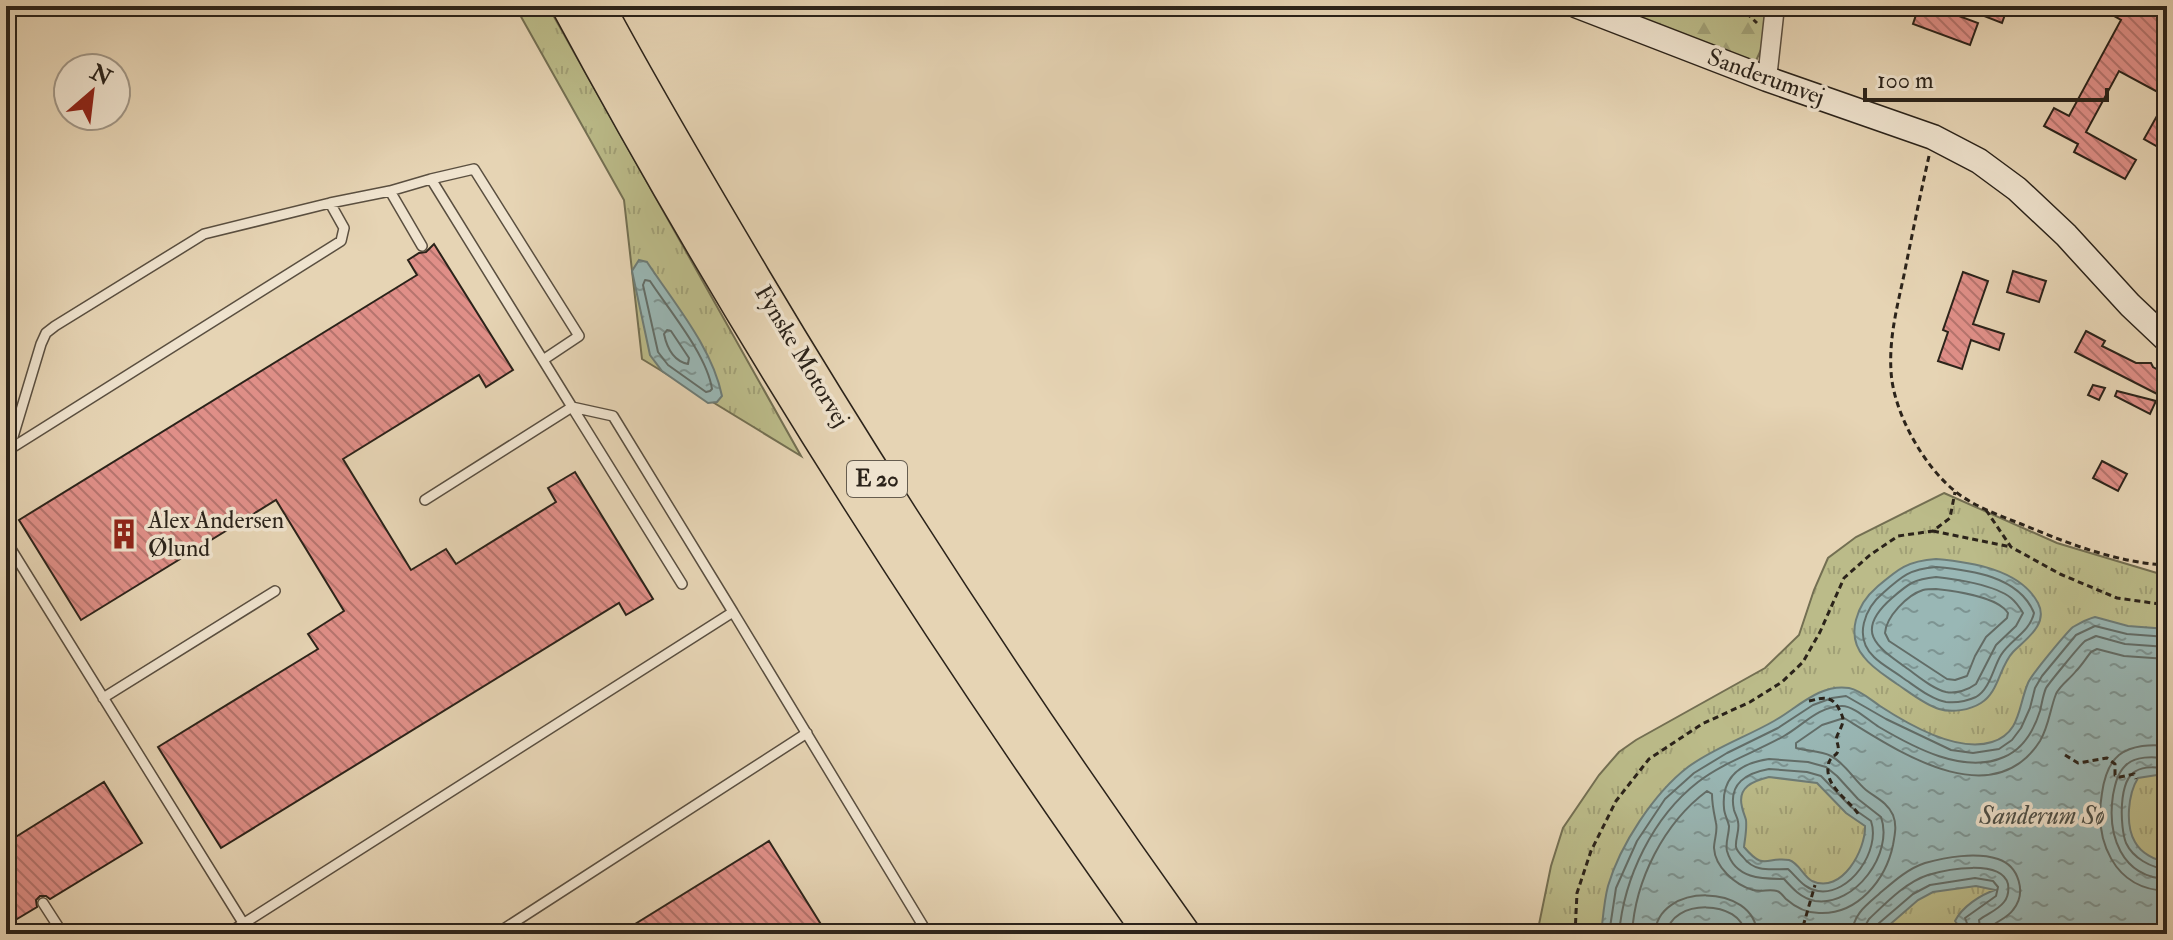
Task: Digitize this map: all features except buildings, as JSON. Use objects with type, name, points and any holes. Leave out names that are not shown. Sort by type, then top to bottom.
[{"type":"highway","name":"Fynske Motorvej","points":[[568,6],[782,377],[981,688],[1151,934]]},
{"type":"highway","name":"Fynske Motorvej","points":[[598,6],[714,209],[898,512],[1096,811],[1184,934]]},
{"type":"street","name":"Sanderumvej","points":[[1578,6],[1767,79],[1933,137],[1979,161],[2017,189],[2066,235],[2130,305],[2167,340]]},
{"type":"street","points":[[1767,79],[1775,6]]},
{"type":"lane","points":[[6,460],[41,344],[46,333],[55,326],[204,234],[474,169],[579,336],[543,360]]},
{"type":"lane","points":[[431,179],[682,584]]},
{"type":"lane","points":[[390,191],[422,246]]},
{"type":"lane","points":[[9,449],[341,241],[344,228],[330,203]]},
{"type":"lane","points":[[425,500],[572,407],[613,416],[928,934]]},
{"type":"lane","points":[[6,541],[250,934]]},
{"type":"lane","points":[[103,698],[275,591]]},
{"type":"lane","points":[[227,934],[733,612]]},
{"type":"lane","points":[[496,934],[807,733]]},
{"type":"lane","points":[[43,903],[63,934]]},
{"type":"path","points":[[1933,137],[1891,337],[1891,374],[1898,407],[1909,432],[1929,463],[1955,492],[1986,510],[2105,554],[2167,565]]},
{"type":"path","points":[[1933,531],[1950,518],[1955,492]]},
{"type":"path","points":[[1986,510],[2011,547]]},
{"type":"path","points":[[1575,934],[1577,893],[1591,851],[1616,801],[1649,759],[1702,724],[1750,702],[1782,682],[1803,662],[1844,578],[1898,536],[1933,531],[2011,547],[2091,589],[2117,598],[2167,605]]},
{"type":"path","points":[[1809,701],[1829,698],[1842,713],[1836,739],[1840,749],[1830,760],[1828,768],[1836,790],[1858,811],[1860,817]]},
{"type":"path","points":[[2065,755],[2078,763],[2107,758],[2115,764],[2115,775],[2134,774],[2136,779]]},
{"type":"path","points":[[1797,934],[1804,923],[1815,885]]},
{"type":"green space","points":[[515,6],[548,6],[801,456],[642,359],[624,200]]},
{"type":"green space","points":[[1609,6],[1775,6],[1773,23],[1755,63]]},
{"type":"green space","points":[[1944,493],[2057,543],[2167,576],[2167,934],[1537,934],[1551,866],[1563,828],[1599,775],[1619,752],[1765,668],[1799,635],[1828,558],[1856,537]]},
{"type":"water","points":[[639,260],[647,262],[701,343],[722,396],[717,402],[708,403],[662,371],[650,355],[632,271]]},
{"type":"water","points":[[1936,559],[1978,565],[2007,575],[2030,591],[2041,611],[2038,624],[2008,658],[1992,692],[1981,703],[1961,710],[1939,709],[1917,698],[1871,665],[1855,639],[1859,611],[1870,594],[1904,567]]},
{"type":"water","name":"Sanderum Sø","points":[[2095,617],[2128,626],[2167,629],[2167,777],[2138,778],[2132,792],[2129,818],[2138,846],[2157,860],[2167,862],[2167,934],[1965,934],[1955,921],[1958,916],[1972,902],[1995,890],[1976,886],[1933,892],[1918,900],[1879,934],[1732,934],[1707,926],[1682,934],[1601,934],[1608,886],[1630,837],[1663,791],[1698,760],[1774,721],[1818,693],[1838,687],[1857,691],[1934,735],[1964,744],[1992,742],[2001,738],[2013,725],[2028,683],[2049,654],[2073,627]],"holes":[[[1769,777],[1817,783],[1846,813],[1865,826],[1857,857],[1850,867],[1833,882],[1823,884],[1812,881],[1789,860],[1761,861],[1751,855],[1744,847],[1746,823],[1741,800],[1748,786]]]},
{"type":"place","name":"Alex Andersen Ølund","points":[[124,534]]}]
